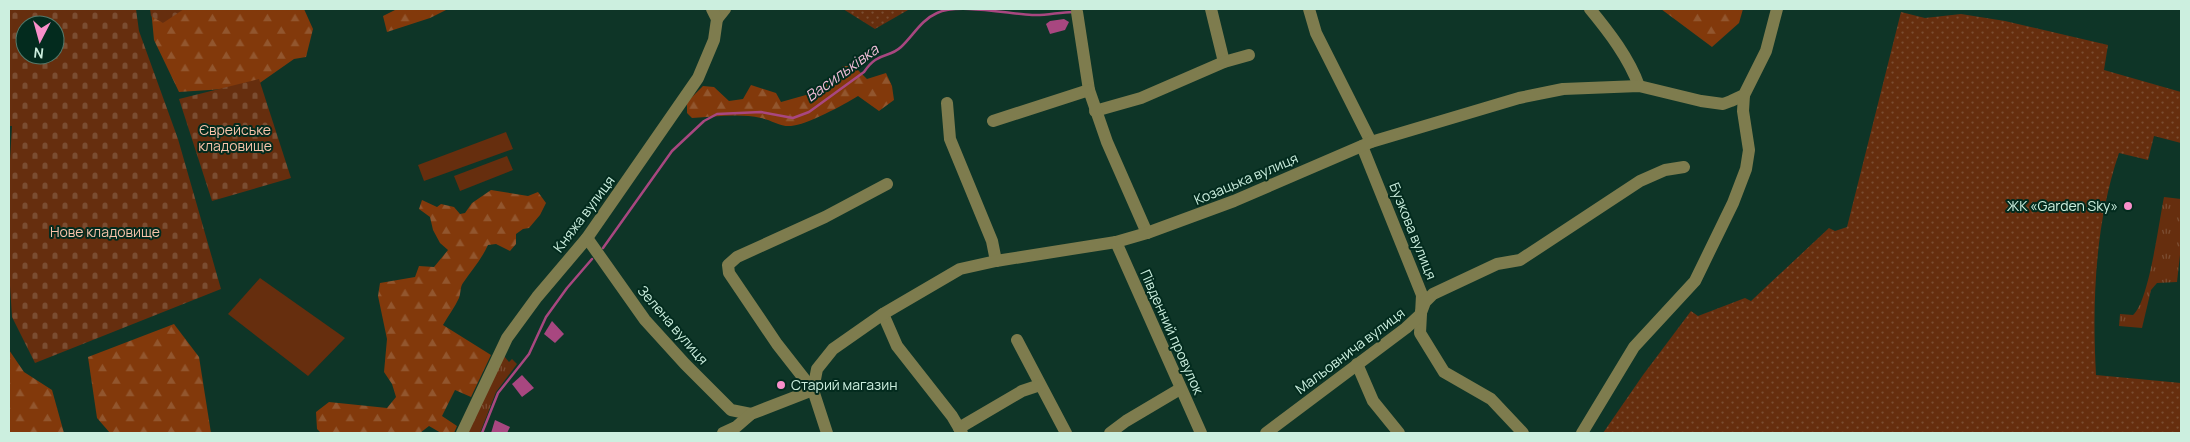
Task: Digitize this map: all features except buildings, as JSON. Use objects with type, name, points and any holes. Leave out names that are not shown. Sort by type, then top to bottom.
[{"type":"street","points":[[1211,9],[1224,62]]},
{"type":"street","name":"Бузкова вулиця","points":[[1309,9],[1316,33],[1367,144],[1422,295],[1420,333],[1444,372],[1492,399],[1523,433]]},
{"type":"street","points":[[1590,9],[1625,58],[1639,86]]},
{"type":"street","points":[[1582,432],[1634,347],[1695,281],[1733,203],[1746,169],[1749,150],[1743,111],[1744,95],[1766,52],[1777,9]]},
{"type":"street","name":"Княжа вулиця","points":[[462,433],[507,338],[537,297],[587,238],[698,78],[714,40],[718,12]]},
{"type":"street","points":[[1077,12],[1089,90],[1095,111],[1147,233]]},
{"type":"street","points":[[1095,111],[1141,98],[1224,62],[1249,55]]},
{"type":"street","name":"Козацька вулиця","points":[[813,390],[817,369],[833,349],[883,314],[960,269],[996,261],[1116,242],[1147,233],[1211,210],[1367,144],[1519,98],[1563,89],[1639,86],[1701,101],[1723,104],[1744,95]]},
{"type":"street","points":[[993,121],[1089,90]]},
{"type":"street","points":[[947,103],[950,139],[992,241],[996,261]]},
{"type":"street","name":"Мальовнича вулиця","points":[[1266,433],[1406,328],[1420,315],[1425,302],[1433,294],[1497,264],[1520,260],[1640,181],[1665,170],[1684,167]]},
{"type":"street","points":[[827,433],[813,390],[777,344],[729,273],[728,265],[737,257],[825,217],[887,184]]},
{"type":"street","name":"Зелена вулиця","points":[[587,238],[645,320],[685,364],[731,410],[751,414]]},
{"type":"street","name":"Південний провулок","points":[[1116,242],[1180,390],[1201,433]]},
{"type":"street","points":[[883,314],[898,346],[961,430],[1022,391],[1040,385]]},
{"type":"street","points":[[1017,340],[1066,433]]},
{"type":"street","points":[[1357,364],[1372,400],[1399,433]]},
{"type":"street","points":[[722,433],[736,427],[751,414],[813,390]]},
{"type":"street","points":[[1110,433],[1126,421],[1180,390]]},
{"type":"green space","name":"Нове кладовище","points":[[9,9],[136,9],[139,31],[178,139],[221,289],[35,363],[12,317],[9,270],[9,177],[12,126],[9,126]]},
{"type":"green space","points":[[150,9],[184,9],[163,23],[151,16]]},
{"type":"green space","points":[[151,9],[304,9],[313,29],[306,57],[294,59],[254,87],[179,92],[154,40]]},
{"type":"green space","points":[[397,9],[448,9],[430,18],[387,32],[383,16]]},
{"type":"green space","points":[[843,9],[923,9],[908,10],[875,29]]},
{"type":"green space","points":[[1661,9],[1743,9],[1739,23],[1712,47]]},
{"type":"green space","points":[[1901,12],[1925,18],[1961,14],[2005,21],[2108,45],[2104,70],[2181,92],[2181,143],[2154,136],[2148,160],[2119,153],[2111,180],[2100,235],[2095,291],[2095,347],[2096,375],[2181,383],[2181,433],[1603,433],[1691,311],[1698,316],[1745,298],[1751,301],[1829,228],[1835,231],[1847,227]]},
{"type":"green space","points":[[843,66],[854,66],[867,79],[886,73],[892,86],[894,100],[879,111],[858,96],[815,118],[791,126],[744,116],[692,118],[687,113],[687,102],[703,86],[714,87],[729,101],[743,99],[751,85],[776,93],[781,102],[813,93]]},
{"type":"green space","name":"Єврейське кладовище","points":[[259,79],[291,178],[212,201],[179,99]]},
{"type":"green space","points":[[506,132],[513,149],[424,181],[418,165]]},
{"type":"green space","points":[[507,156],[513,170],[460,191],[454,176]]},
{"type":"green space","points":[[491,190],[528,196],[538,192],[546,203],[540,215],[529,228],[523,229],[516,234],[516,244],[510,251],[496,244],[488,245],[462,285],[456,305],[443,325],[491,355],[471,397],[455,390],[442,416],[457,426],[454,433],[441,433],[429,426],[420,433],[321,433],[317,429],[316,412],[329,402],[387,408],[396,397],[392,384],[384,372],[387,339],[378,296],[380,283],[415,277],[419,266],[434,267],[448,250],[440,243],[433,230],[430,217],[419,209],[422,200],[437,207],[441,204],[454,207],[460,214],[465,213],[472,203]]},
{"type":"green space","points":[[2164,197],[2181,199],[2181,246],[2177,282],[2157,283],[2151,290],[2142,328],[2119,326],[2120,314],[2133,315],[2139,307],[2144,294],[2153,260]]},
{"type":"green space","points":[[260,278],[345,338],[308,376],[228,314]]},
{"type":"green space","points":[[174,324],[199,357],[211,433],[110,433],[97,418],[88,357]]},
{"type":"green space","points":[[9,350],[24,372],[52,390],[64,433],[9,433]]},
{"type":"green space","points":[[504,356],[509,362],[512,359],[517,364],[496,392],[480,433],[467,433]]},
{"type":"shaded area","points":[[1064,19],[1069,22],[1065,30],[1050,34],[1046,24],[1050,21]]},
{"type":"shaded area","points":[[552,321],[564,334],[555,343],[544,334]]},
{"type":"shaded area","points":[[522,375],[534,388],[522,397],[512,384]]},
{"type":"shaded area","points":[[495,420],[510,427],[507,433],[491,433]]},
{"type":"waterway","name":"Васильківка","points":[[603,248],[672,151],[704,121],[717,114],[761,112],[793,118],[809,112],[864,72],[878,58],[896,51],[931,16],[946,10],[970,9],[1037,15],[1073,12]]},
{"type":"waterway","name":"Васильківка","points":[[482,433],[498,393],[529,354],[546,317],[567,288],[592,259]]},
{"type":"place","name":"ЖК «Garden Sky»","points":[[2128,206]]},
{"type":"place","name":"Старий магазин","points":[[781,385]]}]
